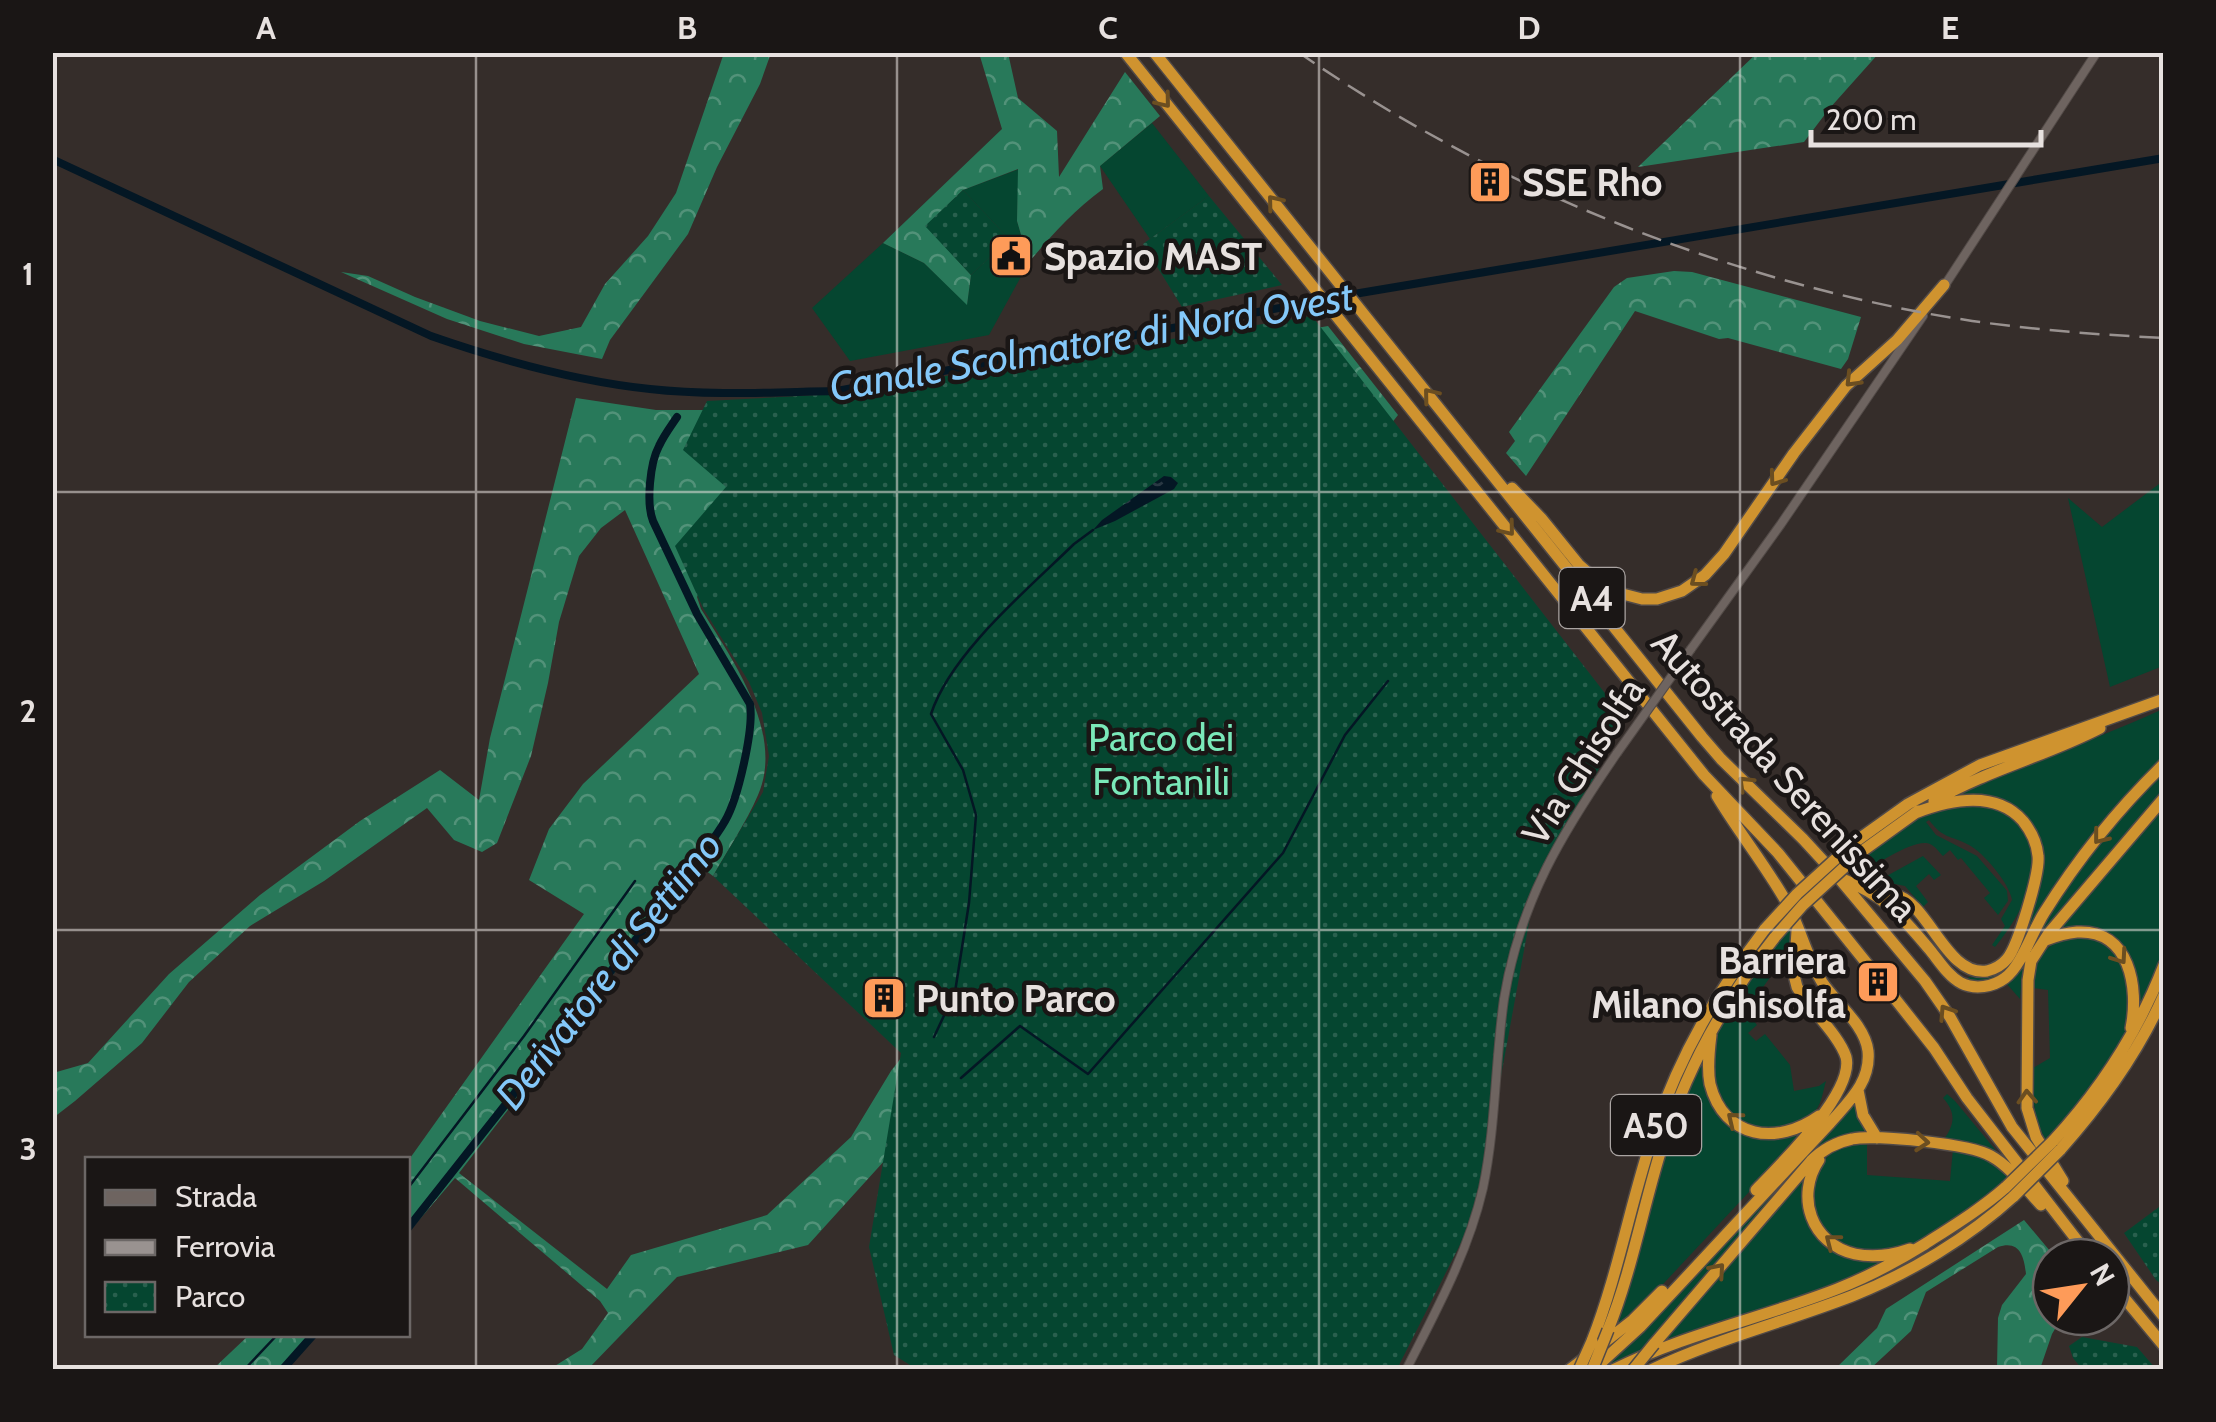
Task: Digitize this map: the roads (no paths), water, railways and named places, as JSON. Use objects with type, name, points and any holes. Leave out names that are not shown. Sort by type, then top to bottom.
[{"type":"highway","name":"Autostrada Serenissima","points":[[1125,52],[1704,775],[1778,853],[1881,981],[2075,1237]]},
{"type":"highway","name":"Autostrada Serenissima","points":[[1154,52],[1720,759],[1802,838],[1925,981],[1950,1017],[2012,1127],[2164,1317]]},
{"type":"highway","points":[[1461,434],[1541,518],[1591,578],[1627,596],[1671,595],[1714,566],[1846,386],[1897,340],[1944,286]]},
{"type":"highway","name":"A50","points":[[1579,1370],[1614,1278],[1646,1155],[1674,1078],[1709,1008],[1797,894],[1908,804],[1970,770],[2164,698]]},
{"type":"highway","points":[[1856,848],[1977,778],[2075,741],[2137,710]]},
{"type":"highway","points":[[1838,877],[1879,896],[1902,916],[1954,978],[1974,986],[1997,983],[2016,966],[2044,912],[2074,870],[2136,791],[2164,764]]},
{"type":"highway","points":[[1592,1370],[1640,1326],[1858,1090],[1867,1072],[1868,1049],[1863,1034],[1823,983],[1797,922],[1704,775]]},
{"type":"highway","points":[[2082,1215],[2036,1137],[2027,1108],[2028,980],[2032,961],[2046,940],[2164,798]]},
{"type":"highway","points":[[1879,896],[1895,895],[1908,903],[1955,958],[1971,968],[1982,971],[1998,966],[2008,958],[2014,945],[2039,860],[2025,824],[2012,811],[1984,801],[1953,802],[1915,813]]},
{"type":"highway","points":[[1569,1370],[1646,1308],[1814,1127],[1844,1079],[1846,1060],[1836,1040],[1797,987],[1797,922]]},
{"type":"highway","points":[[2046,940],[2084,932],[2101,937],[2116,948],[2128,966],[2134,987],[2128,1038]]},
{"type":"highway","points":[[1592,1370],[1630,1265],[1668,1128],[1712,1028],[1770,933]]},
{"type":"highway","points":[[2056,1146],[2128,1038],[2164,965]]},
{"type":"highway","points":[[1650,1370],[1724,1338],[1855,1294],[1920,1263],[1967,1234],[2109,1091],[2164,995]]},
{"type":"highway","points":[[1712,1028],[1708,1064],[1711,1085],[1721,1108],[1735,1123],[1753,1132],[1778,1134],[1822,1114]]},
{"type":"highway","points":[[1858,1090],[1863,1115],[1877,1138]]},
{"type":"highway","points":[[1633,1370],[1811,1161],[1827,1148],[1850,1139],[1958,1146],[1987,1154],[2010,1171],[2072,1237]]},
{"type":"highway","points":[[1827,1148],[1811,1173],[1806,1196],[1810,1217],[1826,1238],[1849,1252],[1871,1256],[1924,1244]]},
{"type":"highway","points":[[1613,1370],[1654,1351],[1833,1291],[1892,1265],[2010,1191]]},
{"type":"highway","points":[[2131,1306],[2164,1346]]},
{"type":"street","name":"Via Ghisolfa","points":[[1406,1370],[1457,1268],[1483,1187],[1507,982],[1526,914],[1553,852],[1617,753],[1944,286],[2097,52]]},
{"type":"water","points":[[1164,476],[1178,483],[1174,489],[1093,530],[1102,520]]},
{"type":"waterway","name":"Canale Scolmatore di Nord Ovest","points":[[52,159],[431,336],[512,362],[594,381],[673,391],[744,393],[837,391],[1354,294],[2164,158]]},
{"type":"waterway","name":"Derivatore di Settimo","points":[[410,1225],[693,867],[721,827],[735,797],[747,746],[750,704],[697,614],[651,513],[653,462],[677,417]]},
{"type":"waterway","points":[[934,1037],[955,992],[969,903],[976,815],[963,770],[931,714],[941,691],[973,645],[1035,581],[1093,530]]},
{"type":"waterway","points":[[961,1078],[1020,1026],[1088,1074],[1283,853],[1345,735],[1388,681]]},
{"type":"waterway","points":[[410,1185],[635,881]]},
{"type":"waterway","points":[[244,1370],[275,1337]]},
{"type":"waterway","name":"Derivatore di Settimo","points":[[282,1370],[311,1337]]},
{"type":"railway","points":[[1298,52],[1370,99],[1521,181],[1600,216],[1762,274],[1930,314],[2046,330],[2164,338]]},
{"type":"place","name":"SSE Rho","points":[[1490,182]]},
{"type":"place","name":"Spazio MAST","points":[[1011,256]]},
{"type":"place","name":"Barriera Milano Ghisolfa","points":[[1878,982]]},
{"type":"place","name":"Punto Parco","points":[[884,998]]},
{"type":"park label","name":"Parco dei Fontanili","points":[[1161,759]]}]
